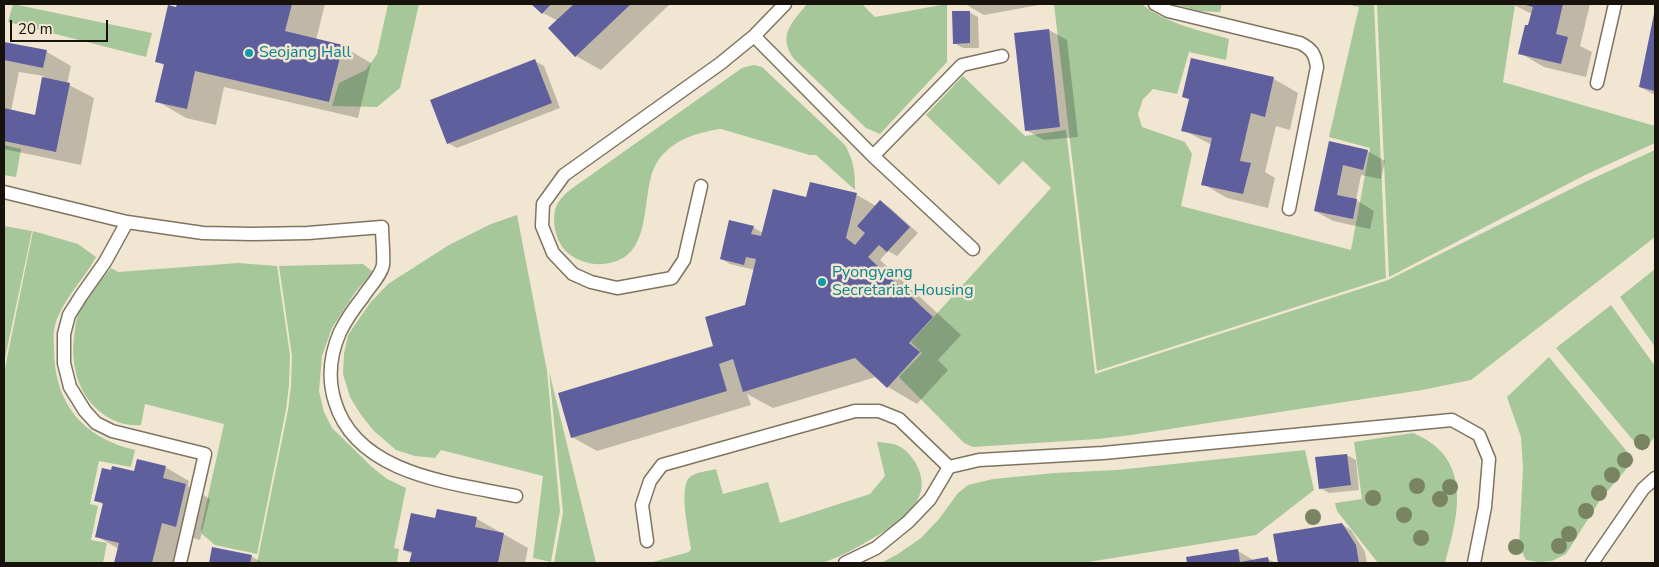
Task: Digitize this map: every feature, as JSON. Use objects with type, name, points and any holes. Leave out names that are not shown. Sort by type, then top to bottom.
[{"type":"lane","points":[[701,186],[684,260],[672,278],[617,288],[591,282],[573,274],[553,253],[542,226],[543,204],[564,175],[702,77],[754,36],[785,4]]},
{"type":"lane","points":[[1155,4],[1168,10],[1300,43],[1309,47],[1315,55],[1317,67],[1288,209]]},
{"type":"lane","points":[[1597,83],[1615,4]]},
{"type":"lane","points":[[754,36],[873,156],[973,249]]},
{"type":"lane","points":[[873,156],[962,65],[1002,56]]},
{"type":"lane","points":[[4,192],[127,222],[203,233],[308,233],[382,227],[382,266],[376,279],[341,331],[331,357],[330,379],[336,407],[346,427],[360,443],[384,460],[413,473],[516,496]]},
{"type":"lane","points":[[127,222],[105,262],[70,315],[64,334],[64,363],[70,387],[85,411],[96,423],[112,431],[205,454],[180,563]]},
{"type":"lane","points":[[647,541],[642,505],[650,481],[662,465],[856,411],[879,411],[899,419],[949,467]]},
{"type":"lane","points":[[845,563],[876,548],[908,522],[930,499],[949,467],[979,460],[1103,453],[1452,420],[1479,434],[1489,459],[1485,507],[1474,563]]},
{"type":"lane","points":[[1592,563],[1643,489],[1655,478]]},
{"type":"green space","points":[[13,4],[152,33],[146,57],[8,22]]},
{"type":"green space","points":[[388,4],[419,4],[400,88],[377,107],[332,106],[339,83],[366,70],[377,54]]},
{"type":"green space","points":[[807,4],[862,4],[875,17],[947,4],[947,62],[880,134],[866,128],[794,59],[789,51],[787,36],[789,30],[796,17]]},
{"type":"green space","points":[[1054,4],[1142,4],[1162,17],[1229,39],[1226,60],[1189,52],[1177,94],[1153,89],[1143,99],[1138,114],[1142,127],[1185,142],[1192,154],[1181,206],[1351,250],[1370,148],[1329,137],[1359,7],[1346,4],[1374,4],[1386,278],[1097,371]]},
{"type":"green space","points":[[1175,4],[1222,4],[1220,12],[1199,11]]},
{"type":"green space","points":[[1377,4],[1515,5],[1503,82],[1655,126],[1655,143],[1585,175],[1389,277]]},
{"type":"green space","points":[[754,65],[762,67],[845,145],[853,166],[855,190],[816,155],[810,155],[721,129],[704,132],[680,141],[660,158],[653,171],[649,186],[640,236],[633,249],[621,259],[603,264],[594,264],[576,258],[564,249],[556,232],[554,219],[556,207],[564,195],[742,68]]},
{"type":"green space","points":[[963,76],[1025,136],[1066,130],[1095,374],[1388,280],[1585,182],[1655,150],[1655,237],[1471,380],[1422,390],[1131,435],[973,447],[964,443],[899,377],[922,353],[911,342],[1051,188],[1023,161],[999,185],[926,115]]},
{"type":"green space","points":[[4,145],[21,149],[16,177],[4,175]]},
{"type":"green space","points":[[517,215],[547,371],[560,511],[551,562],[533,558],[543,476],[441,450],[435,458],[415,456],[396,450],[374,431],[361,415],[350,397],[343,374],[344,354],[348,335],[370,303],[388,284],[449,245],[491,224]]},
{"type":"green space","points":[[4,226],[32,231],[4,363]]},
{"type":"green space","points":[[33,231],[78,244],[96,257],[61,310],[54,330],[54,337],[55,368],[59,386],[66,402],[75,415],[100,437],[135,450],[131,467],[99,461],[90,504],[98,506],[91,540],[107,543],[103,563],[4,563],[4,373]]},
{"type":"green space","points":[[238,263],[277,266],[290,355],[286,410],[257,554],[215,545],[202,534],[201,528],[224,424],[145,404],[141,425],[129,425],[115,421],[101,412],[85,395],[76,373],[73,349],[76,320],[79,311],[111,268],[118,272]]},
{"type":"green space","points":[[363,264],[373,272],[356,291],[332,328],[322,356],[319,391],[324,412],[332,428],[372,467],[387,479],[406,488],[394,548],[399,549],[397,563],[257,563],[288,410],[291,386],[292,356],[279,266]]},
{"type":"green space","points":[[1655,269],[1655,347],[1620,297]]},
{"type":"green space","points":[[1611,305],[1655,366],[1655,437],[1642,451],[1556,348]]},
{"type":"green space","points":[[1549,357],[1634,460],[1600,500],[1566,554],[1552,561],[1538,562],[1526,560],[1519,546],[1523,468],[1521,437],[1507,397]]},
{"type":"green space","points":[[549,371],[596,563],[554,563],[563,512]]},
{"type":"green space","points":[[1413,433],[1432,444],[1445,457],[1453,472],[1457,489],[1457,506],[1445,563],[1378,563],[1337,511],[1335,503],[1362,499],[1354,442]]},
{"type":"green space","points":[[877,442],[894,444],[907,452],[915,462],[921,475],[922,487],[912,508],[904,517],[856,548],[831,560],[815,564],[649,563],[689,552],[691,549],[685,490],[687,482],[693,475],[716,469],[723,494],[768,482],[780,523],[870,494],[885,476]]},
{"type":"green space","points":[[1305,450],[1314,490],[1256,535],[1082,563],[881,563],[921,538],[939,519],[958,493],[968,485],[993,479],[1117,470]]},
{"type":"building","name":"Seojang Hall","points":[[177,4],[292,4],[285,31],[343,45],[329,102],[195,71],[187,109],[155,102],[164,64],[155,62],[168,5],[176,7]]},
{"type":"building","points":[[531,4],[551,4],[542,14]]},
{"type":"building","points":[[574,4],[631,4],[575,57],[548,28]]},
{"type":"building","points":[[1522,4],[1563,4],[1556,34],[1568,37],[1561,64],[1518,54],[1525,25],[1528,25],[1533,7]]},
{"type":"building","points":[[952,11],[970,11],[970,43],[953,44]]},
{"type":"building","points":[[1655,14],[1655,91],[1639,87]]},
{"type":"building","points":[[1049,29],[1060,127],[1025,131],[1014,33]]},
{"type":"building","points":[[4,42],[47,50],[43,68],[4,60]]},
{"type":"building","points":[[1191,58],[1274,77],[1265,117],[1251,113],[1240,161],[1251,163],[1243,194],[1201,185],[1212,138],[1181,131],[1189,99],[1182,97]]},
{"type":"building","points":[[535,59],[552,103],[447,144],[430,100]]},
{"type":"building","points":[[42,77],[70,83],[56,152],[4,141],[4,108],[35,115]]},
{"type":"building","points":[[1329,141],[1368,150],[1363,170],[1343,165],[1337,195],[1357,199],[1353,219],[1314,211]]},
{"type":"building","name":"Pyongyang Secretariat Housing","points":[[810,182],[857,193],[846,238],[855,245],[865,233],[857,226],[880,200],[910,227],[887,252],[879,245],[868,257],[933,317],[909,343],[920,352],[887,388],[855,358],[743,392],[733,359],[719,364],[727,391],[571,438],[558,393],[713,346],[705,317],[745,305],[756,259],[746,257],[744,265],[720,259],[729,220],[754,226],[751,234],[761,236],[773,189],[806,197]]},
{"type":"building","points":[[1347,454],[1351,485],[1319,489],[1315,457]]},
{"type":"building","points":[[137,459],[166,466],[163,478],[186,484],[176,527],[162,523],[152,563],[114,563],[119,543],[95,537],[103,503],[94,501],[102,468],[111,470],[112,466],[134,471]]},
{"type":"building","points":[[437,509],[477,517],[475,527],[504,533],[498,563],[409,563],[412,552],[403,550],[411,513],[435,518]]},
{"type":"building","points":[[1342,523],[1356,545],[1359,563],[1278,563],[1273,534]]},
{"type":"building","points":[[212,547],[252,555],[250,563],[209,563]]},
{"type":"building","points":[[1238,549],[1240,562],[1268,557],[1269,563],[1187,563],[1186,557]]},
{"type":"place","name":"Seojang Hall","points":[[249,53]]},
{"type":"place","name":"Pyongyang Secretariat Housing","points":[[822,282]]}]
